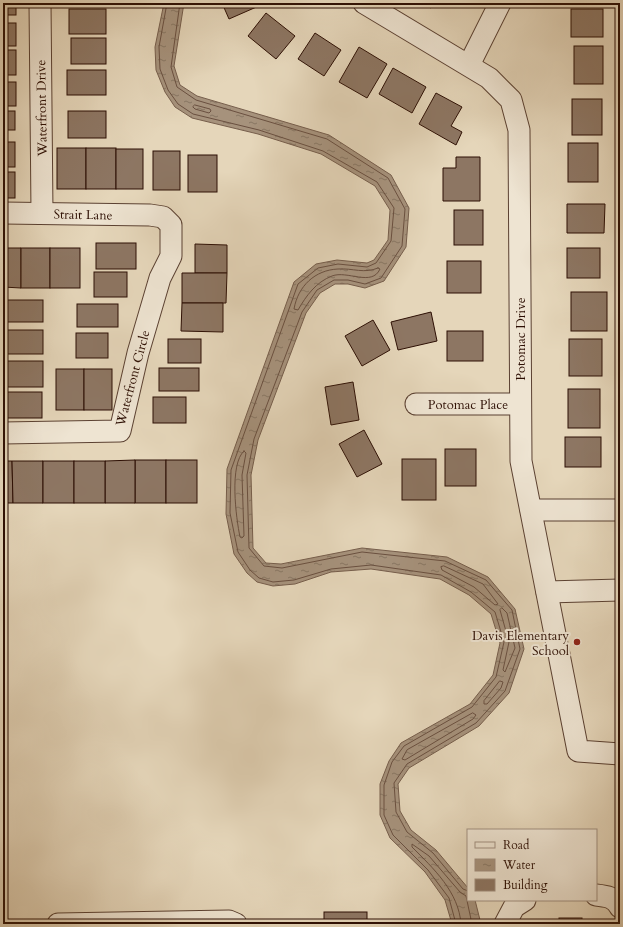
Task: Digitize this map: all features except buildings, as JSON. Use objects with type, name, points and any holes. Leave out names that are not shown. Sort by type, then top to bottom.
[{"type":"street","name":"Waterfront Drive","points":[[40,3],[42,213]]},
{"type":"street","name":"Potomac Drive","points":[[364,3],[489,78],[511,100],[519,130],[521,461],[578,751],[620,754]]},
{"type":"street","points":[[469,65],[500,3]]},
{"type":"street","name":"Strait Lane","points":[[3,213],[150,215],[163,217]]},
{"type":"street","name":"Waterfront Circle","points":[[3,433],[120,431],[138,353],[160,278],[171,256],[171,225],[163,217]]},
{"type":"street","name":"Potomac Place","points":[[416,404],[520,404]]},
{"type":"street","points":[[530,510],[620,510]]},
{"type":"street","points":[[547,592],[620,590]]},
{"type":"street","points":[[597,895],[610,897],[618,902],[620,907]]},
{"type":"street","points":[[505,924],[514,907],[523,901]]},
{"type":"street","points":[[58,924],[229,921],[236,924]]},
{"type":"water","points":[[164,3],[184,3],[174,66],[180,85],[197,96],[329,135],[391,175],[409,208],[406,247],[384,281],[365,288],[348,284],[335,284],[320,293],[306,313],[258,440],[251,475],[253,548],[266,563],[281,564],[362,548],[447,557],[488,577],[515,609],[524,649],[509,693],[479,726],[409,768],[398,784],[400,811],[411,830],[436,850],[467,887],[467,901],[475,901],[481,924],[452,924],[445,900],[425,872],[390,838],[380,815],[380,784],[389,761],[401,743],[470,704],[493,675],[500,643],[491,614],[469,595],[440,579],[371,569],[331,572],[295,584],[273,586],[257,582],[247,573],[234,554],[226,514],[227,469],[294,282],[316,264],[337,260],[367,263],[374,260],[388,240],[390,210],[375,186],[321,154],[258,134],[192,118],[175,107],[165,92],[156,70],[155,47]]},
{"type":"place","name":"Davis Elementary School","points":[[577,642]]}]
